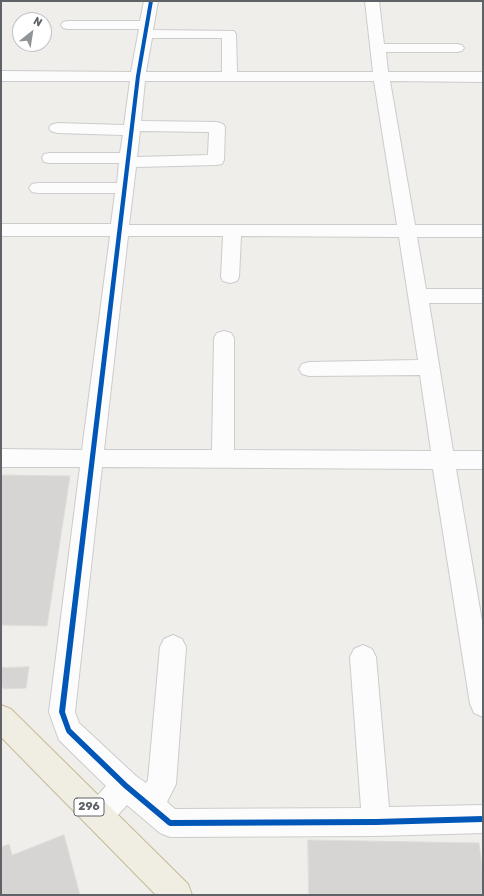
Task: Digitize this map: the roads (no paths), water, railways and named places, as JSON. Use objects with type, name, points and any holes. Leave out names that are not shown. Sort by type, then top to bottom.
[{"type":"highway","name":"296","points":[[6,730],[98,816],[176,895]]},
{"type":"street","points":[[151,1],[138,76],[62,712],[69,731],[136,794],[170,823],[376,822],[483,818]]},
{"type":"street","points":[[372,1],[381,76],[418,296],[442,460],[483,704]]},
{"type":"street","points":[[68,25],[229,34],[230,76]]},
{"type":"street","points":[[377,48],[457,48]]},
{"type":"street","points":[[1,76],[483,77]]},
{"type":"street","points":[[50,158],[216,160],[217,127],[57,128]]},
{"type":"street","points":[[38,188],[125,188]]},
{"type":"street","points":[[1,230],[483,231]]},
{"type":"street","points":[[230,277],[232,230]]},
{"type":"street","points":[[418,296],[483,296]]},
{"type":"street","points":[[223,459],[224,338]]},
{"type":"street","points":[[309,369],[429,367]]},
{"type":"street","points":[[1,458],[483,460]]},
{"type":"street","points":[[98,816],[136,794],[156,793],[162,784],[173,647]]},
{"type":"street","points":[[363,657],[376,822]]}]
